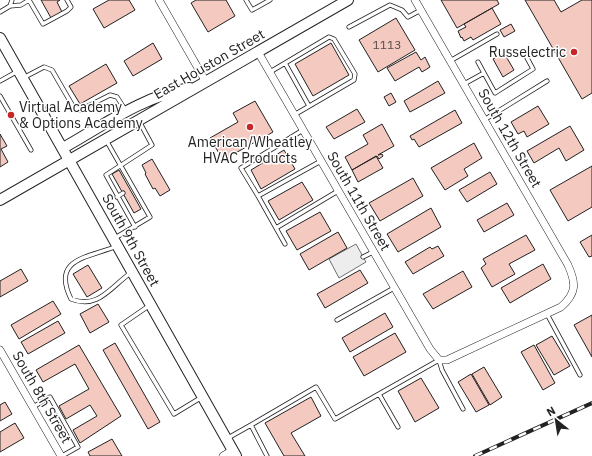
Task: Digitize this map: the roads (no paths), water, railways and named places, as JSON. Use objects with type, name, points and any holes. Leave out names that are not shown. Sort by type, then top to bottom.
[{"type":"street","points":[[159,0],[206,82]]},
{"type":"street","name":"East Houston Street","points":[[0,200],[348,0]]},
{"type":"street","name":"South 12th Street","points":[[415,0],[568,265],[574,278],[573,292],[568,301],[561,307],[547,314]]},
{"type":"street","name":"South 9th Street","points":[[0,38],[235,453]]},
{"type":"street","name":"South 11th Street","points":[[258,52],[394,288],[430,349],[439,360]]},
{"type":"street","points":[[63,148],[140,104],[170,92],[196,87]]},
{"type":"street","points":[[439,360],[455,357],[547,314]]},
{"type":"street","name":"South 8th Street","points":[[0,350],[61,456]]},
{"type":"street","points":[[224,456],[235,453]]},
{"type":"lane","points":[[10,6],[12,0]]},
{"type":"lane","points":[[0,12],[10,6],[21,5],[29,0],[43,24],[67,11],[71,7],[67,0]]},
{"type":"lane","points":[[246,0],[252,10],[270,0]]},
{"type":"lane","points":[[349,27],[390,5],[402,10],[408,17],[421,10]]},
{"type":"lane","points":[[450,61],[497,34]]},
{"type":"lane","points":[[270,72],[329,37],[334,39],[355,74],[354,80],[294,115]]},
{"type":"lane","points":[[478,62],[494,93],[533,69],[526,56]]},
{"type":"lane","points":[[285,63],[309,106]]},
{"type":"lane","points":[[0,81],[44,67],[52,70],[74,108],[80,110],[110,95],[117,97],[126,112]]},
{"type":"lane","points":[[464,84],[484,73]]},
{"type":"lane","points":[[484,120],[547,81]]},
{"type":"lane","points":[[0,96],[31,150]]},
{"type":"lane","points":[[134,227],[106,175],[152,145],[139,120]]},
{"type":"lane","points":[[284,244],[241,168],[303,130]]},
{"type":"lane","points":[[106,139],[150,217],[134,227],[99,254],[88,256],[68,267],[64,276],[66,288],[71,299],[82,303],[97,299],[109,292],[119,281],[133,272]]},
{"type":"lane","points":[[258,196],[321,161]]},
{"type":"lane","points":[[130,189],[134,187]]},
{"type":"lane","points":[[276,228],[338,191]]},
{"type":"lane","points":[[117,197],[123,193]]},
{"type":"lane","points":[[363,257],[373,252]]},
{"type":"lane","points":[[337,320],[394,288]]},
{"type":"lane","points":[[151,305],[121,325],[174,414],[203,396]]},
{"type":"lane","points":[[547,314],[580,375]]},
{"type":"lane","points":[[226,438],[316,387],[335,419],[439,360],[463,409]]},
{"type":"lane","points":[[379,394],[398,427]]},
{"type":"lane","points":[[33,407],[50,397],[78,447],[61,456]]},
{"type":"lane","points":[[251,425],[267,456]]},
{"type":"railway","points":[[475,456],[592,403]]},
{"type":"place","name":"Russelectric","points":[[574,52]]},
{"type":"place","name":"Virtual Academy & Options Academy","points":[[11,115]]},
{"type":"place","name":"American/Wheatley HVAC Products","points":[[250,127]]}]
